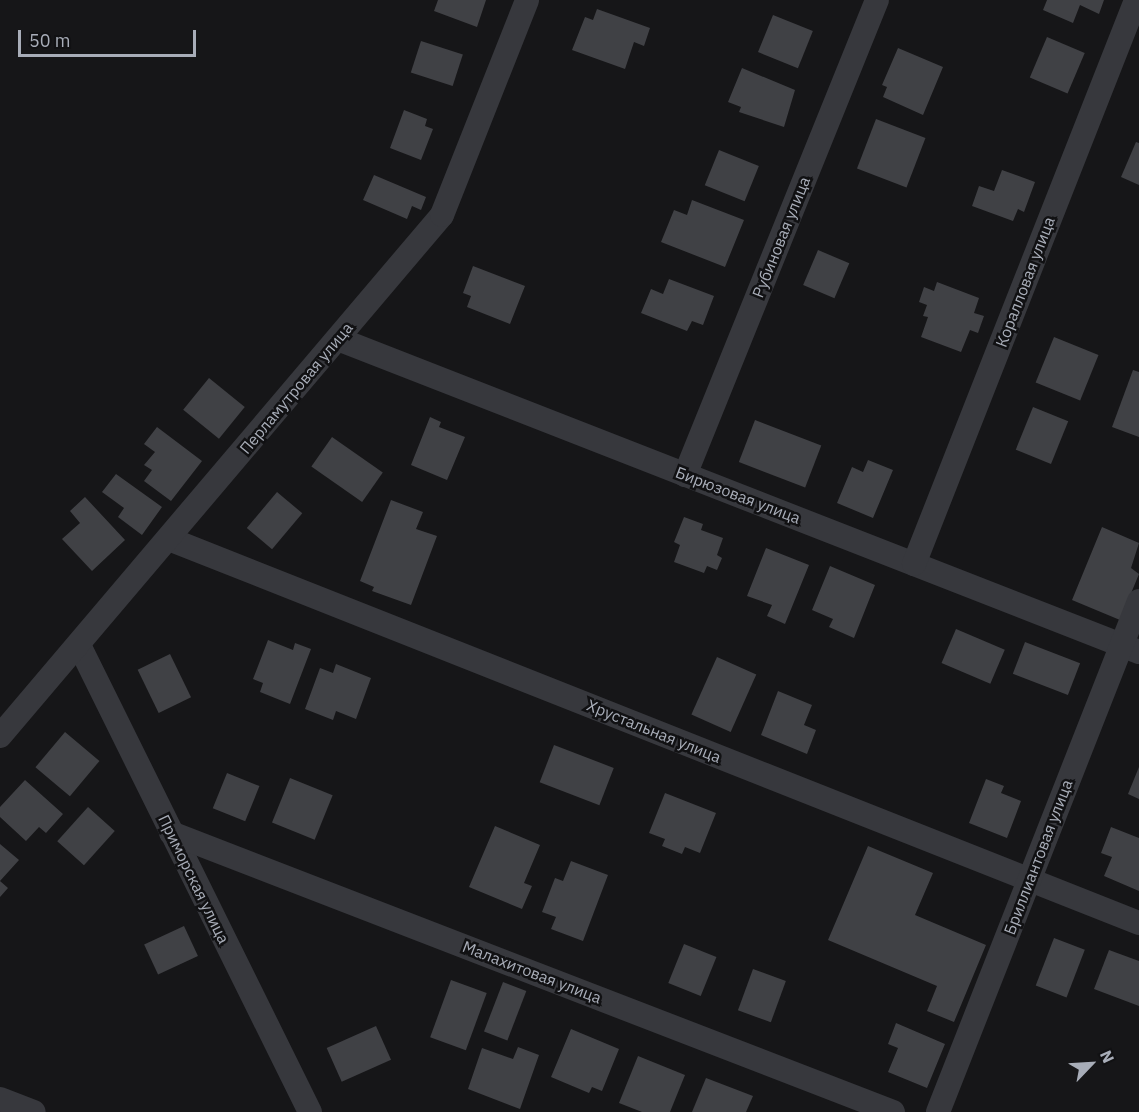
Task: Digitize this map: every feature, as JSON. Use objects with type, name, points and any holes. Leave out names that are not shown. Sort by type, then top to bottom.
[{"type":"street","name":"Перламутровая улица","points":[[0,736],[442,214],[527,0]]},
{"type":"street","name":"Рубиновая улица","points":[[685,475],[877,0]]},
{"type":"street","name":"Коралловая улица","points":[[914,564],[1136,0]]},
{"type":"street","name":"Бирюзовая улица","points":[[338,339],[1130,649]]},
{"type":"street","name":"Хрустальная улица","points":[[169,538],[1139,922]]},
{"type":"street","name":"Бриллиантовая улица","points":[[938,1112],[1029,879],[1130,649],[1139,601]]},
{"type":"street","name":"Приморская улица","points":[[79,645],[310,1112]]},
{"type":"street","name":"Малахитовая улица","points":[[171,833],[893,1112]]},
{"type":"street","points":[[0,1099],[34,1112]]},
{"type":"building","points":[[438,0],[486,0],[477,27],[434,11]]},
{"type":"building","points":[[1047,0],[1104,0],[1099,14],[1080,5],[1073,23],[1043,10]]},
{"type":"building","points":[[597,9],[650,28],[644,46],[634,42],[625,69],[572,50],[585,17],[593,20]]},
{"type":"building","points":[[773,15],[813,31],[798,68],[758,52]]},
{"type":"building","points":[[1047,37],[1085,53],[1068,94],[1030,78]]},
{"type":"building","points":[[421,41],[463,55],[453,86],[411,72]]},
{"type":"building","points":[[898,48],[943,67],[923,115],[883,97],[887,87],[882,85]]},
{"type":"building","points":[[742,68],[795,90],[784,127],[739,112],[741,107],[728,102]]},
{"type":"building","points":[[404,110],[427,119],[425,126],[433,129],[421,160],[390,148]]},
{"type":"building","points":[[876,119],[925,138],[906,187],[857,168]]},
{"type":"building","points":[[1136,142],[1139,143],[1139,185],[1121,177]]},
{"type":"building","points":[[719,150],[759,166],[745,201],[705,185]]},
{"type":"building","points":[[1002,170],[1035,182],[1024,212],[1018,209],[1013,221],[972,206],[979,186],[994,191]]},
{"type":"building","points":[[374,175],[426,197],[421,210],[412,206],[407,219],[363,200]]},
{"type":"building","points":[[692,200],[744,220],[725,267],[661,242],[674,210],[687,215]]},
{"type":"building","points":[[818,250],[849,263],[834,298],[803,285]]},
{"type":"building","points":[[473,266],[525,286],[510,324],[467,307],[471,296],[463,293]]},
{"type":"building","points":[[669,279],[714,296],[703,325],[692,321],[687,331],[641,313],[651,289],[663,294]]},
{"type":"building","points":[[937,282],[979,298],[974,313],[984,316],[978,333],[970,330],[961,352],[921,337],[928,317],[923,316],[927,305],[919,302],[924,287],[934,291]]},
{"type":"building","points":[[1054,337],[1099,355],[1080,400],[1036,382]]},
{"type":"building","points":[[1133,370],[1139,372],[1139,437],[1112,427]]},
{"type":"building","points":[[209,378],[245,407],[219,439],[183,410]]},
{"type":"building","points":[[1033,407],[1068,421],[1051,464],[1016,450]]},
{"type":"building","points":[[430,417],[441,422],[439,427],[465,437],[447,480],[411,465]]},
{"type":"building","points":[[755,420],[821,445],[805,487],[739,462]]},
{"type":"building","points":[[157,427],[202,461],[171,501],[144,481],[152,470],[144,465],[155,452],[144,444]]},
{"type":"building","points":[[332,437],[383,473],[362,502],[311,466]]},
{"type":"building","points":[[868,460],[893,470],[873,518],[837,503],[852,467],[863,472]]},
{"type":"building","points":[[116,474],[162,507],[142,535],[118,517],[124,508],[102,492]]},
{"type":"building","points":[[277,492],[302,513],[272,549],[247,528]]},
{"type":"building","points":[[85,497],[125,540],[92,571],[62,539],[80,523],[70,511]]},
{"type":"building","points":[[391,500],[423,512],[416,529],[437,536],[411,605],[372,591],[374,587],[360,581]]},
{"type":"building","points":[[684,517],[703,524],[701,530],[723,538],[717,555],[722,558],[717,570],[707,566],[704,573],[674,562],[680,545],[674,542]]},
{"type":"building","points":[[1102,527],[1139,543],[1131,568],[1139,574],[1120,620],[1072,600]]},
{"type":"building","points":[[766,548],[809,565],[785,624],[767,616],[772,605],[747,596]]},
{"type":"building","points":[[830,566],[875,585],[854,638],[829,627],[833,619],[812,610]]},
{"type":"building","points":[[956,629],[1005,650],[990,684],[942,663]]},
{"type":"building","points":[[268,640],[293,650],[295,643],[311,649],[290,704],[260,692],[263,683],[253,679]]},
{"type":"building","points":[[1025,642],[1080,663],[1068,695],[1013,674]]},
{"type":"building","points":[[170,654],[191,697],[159,713],[138,670]]},
{"type":"building","points":[[717,657],[756,674],[731,732],[691,715]]},
{"type":"building","points":[[336,664],[371,678],[356,719],[336,711],[333,720],[305,709],[320,668],[333,673]]},
{"type":"building","points":[[778,691],[812,705],[804,725],[816,730],[807,754],[761,735]]},
{"type":"building","points":[[65,732],[99,761],[70,796],[35,767]]},
{"type":"building","points":[[554,745],[614,768],[599,805],[540,782]]},
{"type":"building","points":[[1139,767],[1139,799],[1128,794]]},
{"type":"building","points":[[227,773],[259,786],[245,821],[213,808]]},
{"type":"building","points":[[290,778],[333,795],[315,840],[272,823]]},
{"type":"building","points":[[986,779],[1004,786],[1001,793],[1021,801],[1007,838],[969,823]]},
{"type":"building","points":[[25,780],[63,814],[46,833],[39,827],[26,841],[0,817],[0,807]]},
{"type":"building","points":[[665,793],[716,813],[700,853],[685,847],[682,854],[662,846],[665,839],[649,833]]},
{"type":"building","points":[[88,807],[115,831],[84,865],[57,841]]},
{"type":"building","points":[[495,826],[540,845],[524,883],[532,886],[522,909],[469,887]]},
{"type":"building","points":[[1111,827],[1139,838],[1139,891],[1104,876],[1112,857],[1101,853]]},
{"type":"building","points":[[0,844],[19,860],[0,881]]},
{"type":"building","points":[[868,846],[933,873],[915,915],[986,945],[954,1022],[927,1011],[937,986],[828,940]]},
{"type":"building","points":[[571,861],[608,875],[583,941],[551,929],[556,917],[542,912],[555,878],[563,881]]},
{"type":"building","points":[[0,881],[8,888],[0,897]]},
{"type":"building","points":[[184,926],[198,956],[158,975],[144,945]]},
{"type":"building","points":[[1054,938],[1085,950],[1067,997],[1036,986]]},
{"type":"building","points":[[684,944],[716,957],[701,996],[668,983]]},
{"type":"building","points":[[1109,950],[1139,961],[1139,1006],[1094,989]]},
{"type":"building","points":[[753,969],[786,981],[771,1022],[738,1010]]},
{"type":"building","points":[[451,980],[487,993],[466,1050],[430,1037]]},
{"type":"building","points":[[503,982],[526,991],[507,1040],[484,1031]]},
{"type":"building","points":[[896,1023],[945,1044],[927,1088],[888,1072],[898,1048],[888,1044]]},
{"type":"building","points":[[376,1026],[391,1060],[342,1082],[327,1048]]},
{"type":"building","points":[[571,1029],[619,1049],[602,1091],[592,1087],[589,1093],[551,1077]]},
{"type":"building","points":[[518,1047],[539,1055],[520,1109],[468,1089],[482,1048],[513,1059]]},
{"type":"building","points":[[638,1056],[685,1075],[670,1112],[642,1112],[619,1103]]},
{"type":"building","points":[[706,1078],[753,1096],[746,1112],[692,1112]]}]
